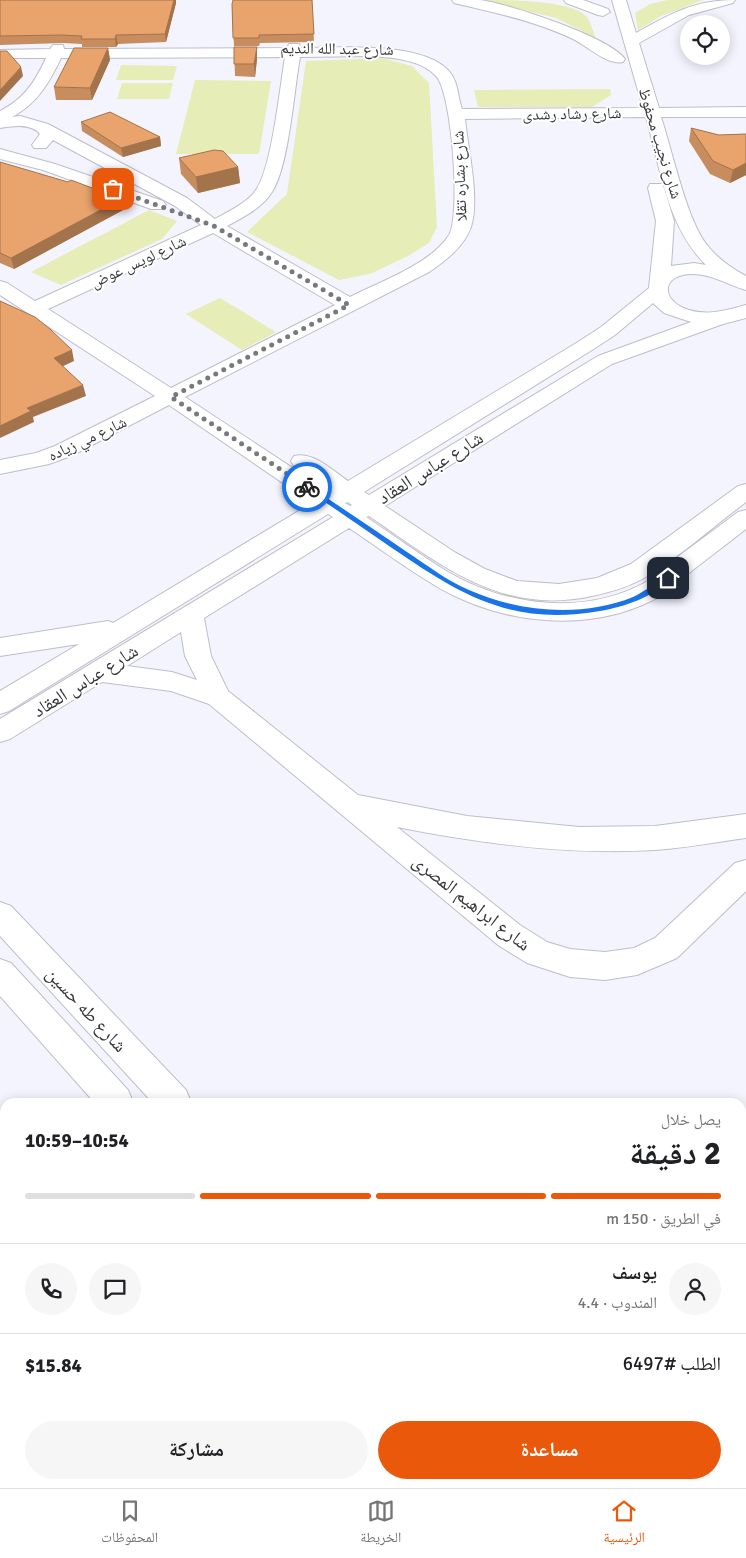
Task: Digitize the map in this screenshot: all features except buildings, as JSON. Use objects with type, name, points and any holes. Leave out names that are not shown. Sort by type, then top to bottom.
[{"type":"street","points":[[459,0],[535,18],[587,40],[618,59]]},
{"type":"street","points":[[571,0],[601,6]]},
{"type":"street","points":[[630,42],[684,12],[728,0]]},
{"type":"street","name":"شارع نجيب محفوظ","points":[[624,5],[630,42],[690,236],[699,248],[725,272]]},
{"type":"street","name":"شارع نجيب محفوظ","points":[[601,6],[623,76]]},
{"type":"street","points":[[0,48],[57,51]]},
{"type":"street","name":"شارع عبد الله النديم","points":[[57,51],[293,50],[372,52],[399,55],[421,61],[445,76],[450,87],[451,103],[458,118]]},
{"type":"street","name":"شارع لويس عوض","points":[[35,308],[63,304],[243,211],[256,200],[270,181],[293,50]]},
{"type":"street","points":[[0,54],[57,51]]},
{"type":"street","points":[[3,120],[27,103],[35,94],[57,51]]},
{"type":"street","points":[[0,154],[20,152],[37,146],[47,138],[35,94]]},
{"type":"street","name":"شارع نجيب محفوظ","points":[[628,94],[637,122]]},
{"type":"street","name":"شارع رشاد رشدى","points":[[458,118],[637,122],[654,117],[746,112]]},
{"type":"street","name":"شارع رشاد رشدى","points":[[654,117],[746,120]]},
{"type":"street","name":"شارع بشاره تقلا","points":[[180,392],[422,268],[442,254],[456,238],[464,217],[458,118]]},
{"type":"street","points":[[3,120],[29,122],[44,128],[181,202],[214,226],[349,305]]},
{"type":"street","points":[[0,154],[97,183],[214,226]]},
{"type":"street","name":"شارع نجيب محفوظ","points":[[652,176],[665,221],[659,285]]},
{"type":"street","name":"شارع عباس العقاد","points":[[0,704],[608,331],[659,285],[666,276],[682,270],[704,268],[725,272]]},
{"type":"street","points":[[0,270],[63,304]]},
{"type":"street","points":[[725,272],[745,282]]},
{"type":"street","points":[[659,285],[663,301],[672,309],[701,318],[717,319],[745,312]]},
{"type":"street","points":[[0,287],[180,392],[265,437]]},
{"type":"street","name":"شارع عباس العقاد","points":[[0,732],[605,360],[717,319]]},
{"type":"street","points":[[95,325],[180,392],[360,511],[464,591],[498,604],[551,612],[582,611],[610,606],[636,598],[659,586],[730,520],[746,491]]},
{"type":"street","name":"شارع مي زياده","points":[[0,467],[41,460],[63,451],[180,392]]},
{"type":"street","points":[[290,453],[339,497]]},
{"type":"street","name":"شارع ابراهيم المصرى","points":[[191,615],[198,656],[218,697]]},
{"type":"street","points":[[0,647],[68,638],[127,627]]},
{"type":"street","name":"شارع ابراهيم المصرى","points":[[98,672],[172,682],[218,697],[509,936],[538,953],[570,963],[605,966],[637,960],[666,948],[746,872]]},
{"type":"street","points":[[350,805],[423,822],[471,829],[578,838],[655,838],[746,826]]},
{"type":"street","name":"شارع طه حسين","points":[[0,915],[170,1098]]},
{"type":"street","points":[[0,973],[112,1098]]},
{"type":"green space","points":[[483,0],[539,2],[568,7],[579,11],[587,17],[596,38],[556,18]]},
{"type":"green space","points":[[668,0],[703,0],[661,16],[638,30],[635,13],[650,4]]},
{"type":"green space","points":[[382,58],[412,66],[429,83],[437,227],[429,243],[408,256],[370,274],[339,280],[247,232],[287,194],[306,61]]},
{"type":"green space","points":[[121,65],[177,66],[173,80],[116,80]]},
{"type":"green space","points":[[195,80],[271,81],[259,154],[176,154]]},
{"type":"green space","points":[[122,83],[173,83],[169,99],[117,99]]},
{"type":"green space","points":[[610,89],[611,95],[592,107],[478,107],[474,90]]},
{"type":"green space","points":[[149,210],[177,221],[162,239],[61,285],[31,272]]},
{"type":"green space","points":[[220,298],[276,332],[242,350],[186,314]]},
{"type":"way so far","points":[[113,189],[214,226],[349,305],[171,397],[307,487]]},
{"type":"route","points":[[307,487],[440,578],[464,591],[491,602],[520,609],[551,612],[582,611],[610,606],[636,598],[659,586],[668,578]]}]
